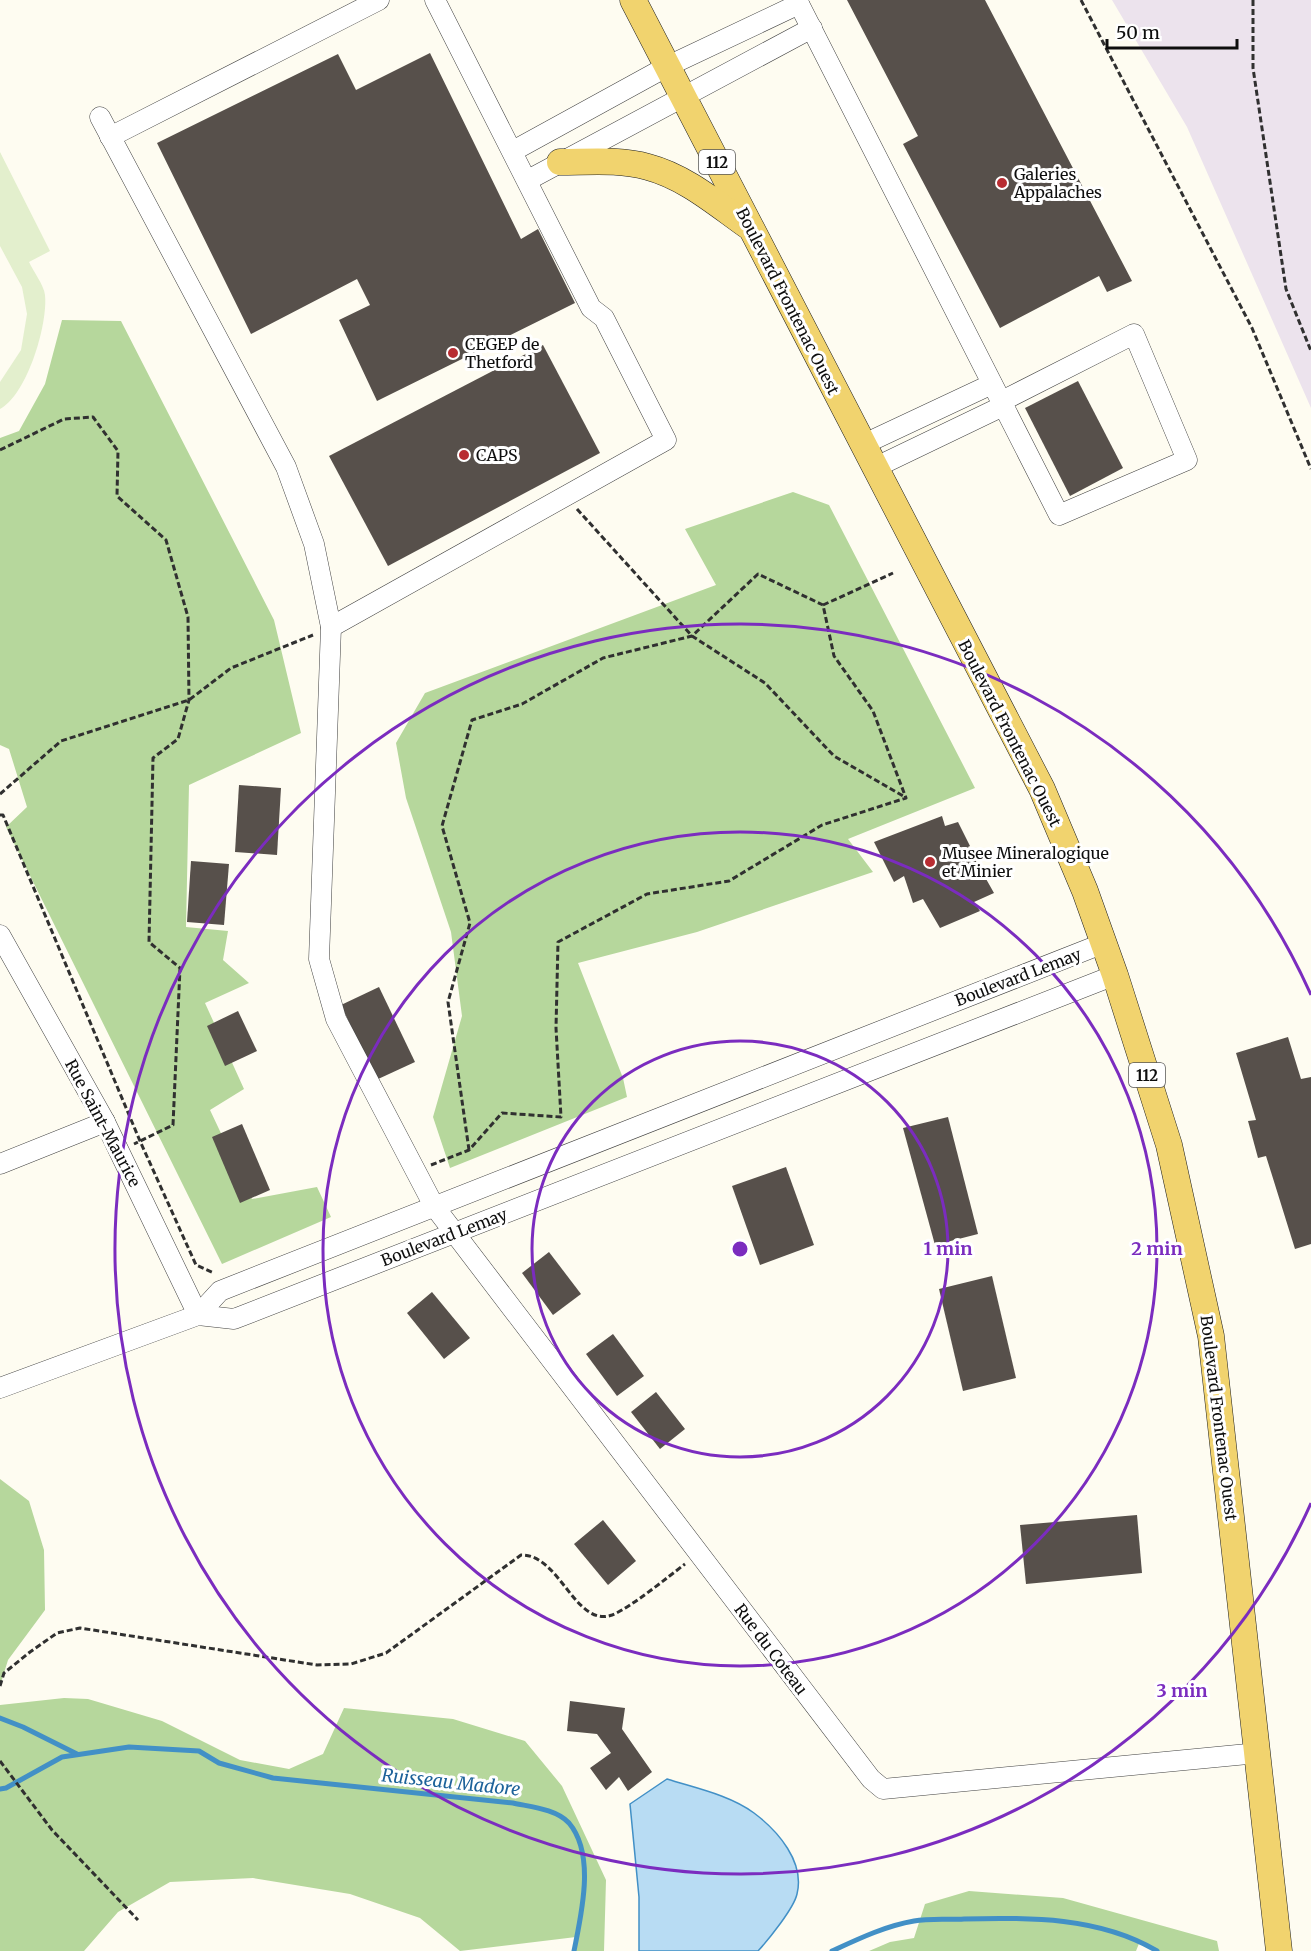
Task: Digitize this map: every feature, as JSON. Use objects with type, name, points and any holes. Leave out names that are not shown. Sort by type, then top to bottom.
[{"type":"main road","name":"Boulevard Frontenac Ouest","points":[[633,0],[861,445],[1042,789],[1115,975],[1169,1145],[1211,1336],[1279,1951]]},
{"type":"main road","points":[[560,162],[614,161],[649,167],[696,190],[751,228]]},
{"type":"street","points":[[110,137],[379,0]]},
{"type":"street","points":[[331,627],[666,440],[604,318],[591,308],[435,0]]},
{"type":"street","points":[[513,151],[668,66],[798,2],[998,397],[1059,515],[1187,460],[1134,334],[998,397],[874,468]]},
{"type":"street","points":[[528,180],[683,95],[812,28]]},
{"type":"street","name":"Rue du Coteau","points":[[100,117],[286,467],[314,544],[331,627],[319,959],[336,1019],[434,1206],[871,1779],[883,1789],[1258,1753]]},
{"type":"street","points":[[861,445],[998,397]]},
{"type":"street","name":"Rue Saint-Maurice","points":[[0,934],[105,1122],[198,1315]]},
{"type":"street","name":"Boulevard Lemay","points":[[198,1315],[220,1291],[1104,943]]},
{"type":"street","name":"Boulevard Lemay","points":[[0,1388],[198,1315],[234,1319],[1115,975]]},
{"type":"street","points":[[931,1011],[946,1041]]},
{"type":"street","points":[[671,1113],[687,1142]]},
{"type":"street","points":[[0,1164],[105,1122]]},
{"type":"path","points":[[1081,0],[1252,328],[1311,469]]},
{"type":"path","points":[[1253,0],[1252,68],[1286,289],[1311,351]]},
{"type":"path","points":[[0,450],[64,419],[93,417],[118,451],[117,496],[166,540],[188,617],[189,700],[177,739],[153,758],[149,942],[180,968],[172,1125],[119,1151]]},
{"type":"path","points":[[565,496],[692,636],[765,683],[834,756],[906,798]]},
{"type":"path","points":[[469,1150],[448,1002],[470,923],[442,826],[472,720],[522,704],[603,658],[692,636],[758,574],[823,605],[894,573]]},
{"type":"path","points":[[823,605],[834,656],[873,711],[906,798]]},
{"type":"path","points":[[0,794],[61,741],[189,700],[231,668],[331,627]]},
{"type":"path","points":[[416,1172],[469,1150],[502,1113],[561,1117],[556,1028],[558,942],[647,894],[729,881],[822,825],[906,798]]},
{"type":"path","points":[[0,815],[3,815],[140,1141],[196,1265],[221,1276]]},
{"type":"path","points":[[0,1686],[4,1673],[30,1652],[57,1633],[80,1628],[317,1665],[351,1664],[386,1653],[521,1556],[532,1555],[544,1562],[587,1611],[600,1617],[614,1614],[699,1555]]},
{"type":"path","points":[[0,1761],[52,1830],[138,1920]]},
{"type":"shaded area","points":[[1112,0],[1311,0],[1311,408],[1187,127]]},
{"type":"green space","points":[[0,152],[50,251],[29,262],[45,295],[43,324],[34,358],[19,390],[0,409],[0,382],[21,350],[27,314],[22,287],[0,246]]},
{"type":"green space","points":[[62,320],[121,321],[274,620],[301,733],[189,785],[186,927],[228,931],[223,960],[249,983],[205,1003],[244,1089],[210,1110],[252,1199],[317,1187],[331,1217],[222,1264],[6,827],[27,807],[9,749],[0,745],[0,438],[19,431],[45,384]]},
{"type":"green space","points":[[793,492],[829,505],[975,788],[848,839],[873,872],[697,932],[578,963],[623,1078],[627,1097],[450,1168],[433,1117],[462,1016],[451,932],[406,798],[396,743],[425,693],[716,585],[685,529]]},
{"type":"green space","points":[[0,1479],[29,1501],[44,1550],[45,1610],[8,1660],[0,1686]]},
{"type":"green space","points":[[64,1698],[88,1699],[162,1721],[240,1760],[289,1769],[323,1754],[344,1708],[453,1719],[525,1741],[562,1786],[606,1880],[604,1951],[574,1951],[576,1937],[460,1951],[420,1918],[350,1894],[253,1878],[170,1882],[118,1912],[84,1951],[0,1951],[0,1705]]},
{"type":"green space","points":[[969,1891],[1063,1898],[1217,1941],[1219,1951],[1157,1951],[1140,1941],[1136,1951],[869,1951],[890,1942],[914,1938],[925,1904]]},
{"type":"water","points":[[667,1779],[712,1793],[745,1807],[763,1820],[788,1848],[797,1870],[797,1894],[791,1907],[758,1951],[639,1951],[639,1897],[630,1804]]},
{"type":"building","name":"Galeries Appalaches","points":[[847,0],[985,0],[1132,281],[1107,292],[1099,276],[1000,328],[903,144],[918,136]]},
{"type":"building","name":"CEGEP de Thetford","points":[[430,53],[521,239],[538,229],[575,303],[377,401],[339,320],[370,305],[357,279],[251,334],[157,143],[338,54],[356,90]]},
{"type":"building","name":"CAPS","points":[[543,345],[600,453],[388,566],[329,456]]},
{"type":"building","points":[[1078,381],[1123,468],[1070,496],[1025,408]]},
{"type":"building","points":[[239,785],[281,788],[277,855],[235,852]]},
{"type":"building","name":"Musee Mineralogique et Minier","points":[[942,816],[945,826],[958,822],[970,846],[968,847],[994,893],[974,902],[980,911],[940,928],[923,899],[913,903],[904,876],[894,882],[874,842]]},
{"type":"building","points":[[191,861],[229,864],[224,925],[187,922]]},
{"type":"building","points":[[379,987],[415,1062],[376,1080],[341,1005]]},
{"type":"building","points":[[238,1011],[257,1051],[225,1066],[207,1026]]},
{"type":"building","points":[[1288,1037],[1301,1079],[1311,1077],[1311,1244],[1295,1249],[1266,1156],[1258,1158],[1248,1121],[1256,1120],[1236,1053]]},
{"type":"building","points":[[948,1117],[978,1234],[935,1245],[903,1128]]},
{"type":"building","points":[[242,1124],[270,1190],[240,1203],[212,1137]]},
{"type":"building","points":[[786,1167],[814,1245],[760,1265],[732,1186]]},
{"type":"building","points":[[549,1252],[581,1294],[553,1315],[522,1273]]},
{"type":"building","points":[[992,1276],[1016,1378],[963,1391],[939,1289]]},
{"type":"building","points":[[432,1292],[470,1338],[444,1359],[407,1313]]},
{"type":"building","points":[[613,1334],[644,1376],[617,1396],[586,1354]]},
{"type":"building","points":[[656,1392],[685,1429],[660,1449],[631,1412]]},
{"type":"building","points":[[1137,1515],[1142,1573],[1026,1584],[1020,1525]]},
{"type":"building","points":[[603,1520],[636,1561],[608,1585],[574,1544]]},
{"type":"building","points":[[570,1701],[625,1708],[622,1729],[652,1772],[628,1791],[619,1777],[606,1790],[590,1768],[611,1753],[597,1734],[567,1731]]},
{"type":"waterway","points":[[0,1718],[77,1754]]},
{"type":"waterway","name":"Ruisseau Madore","points":[[0,1789],[6,1788],[62,1757],[129,1747],[199,1751],[219,1763],[273,1778],[513,1803],[543,1809],[564,1818],[569,1823],[582,1851],[583,1903],[574,1951]]},
{"type":"waterway","name":"Ruisseau Madore","points":[[832,1951],[882,1930],[914,1921],[1014,1918],[1088,1925],[1112,1931],[1157,1951]]},
{"type":"place","name":"Galeries Appalaches","points":[[1002,183]]},
{"type":"place","name":"CEGEP de Thetford","points":[[453,353]]},
{"type":"place","name":"CAPS","points":[[464,455]]},
{"type":"place","name":"Musee Mineralogique et Minier","points":[[930,862]]}]
